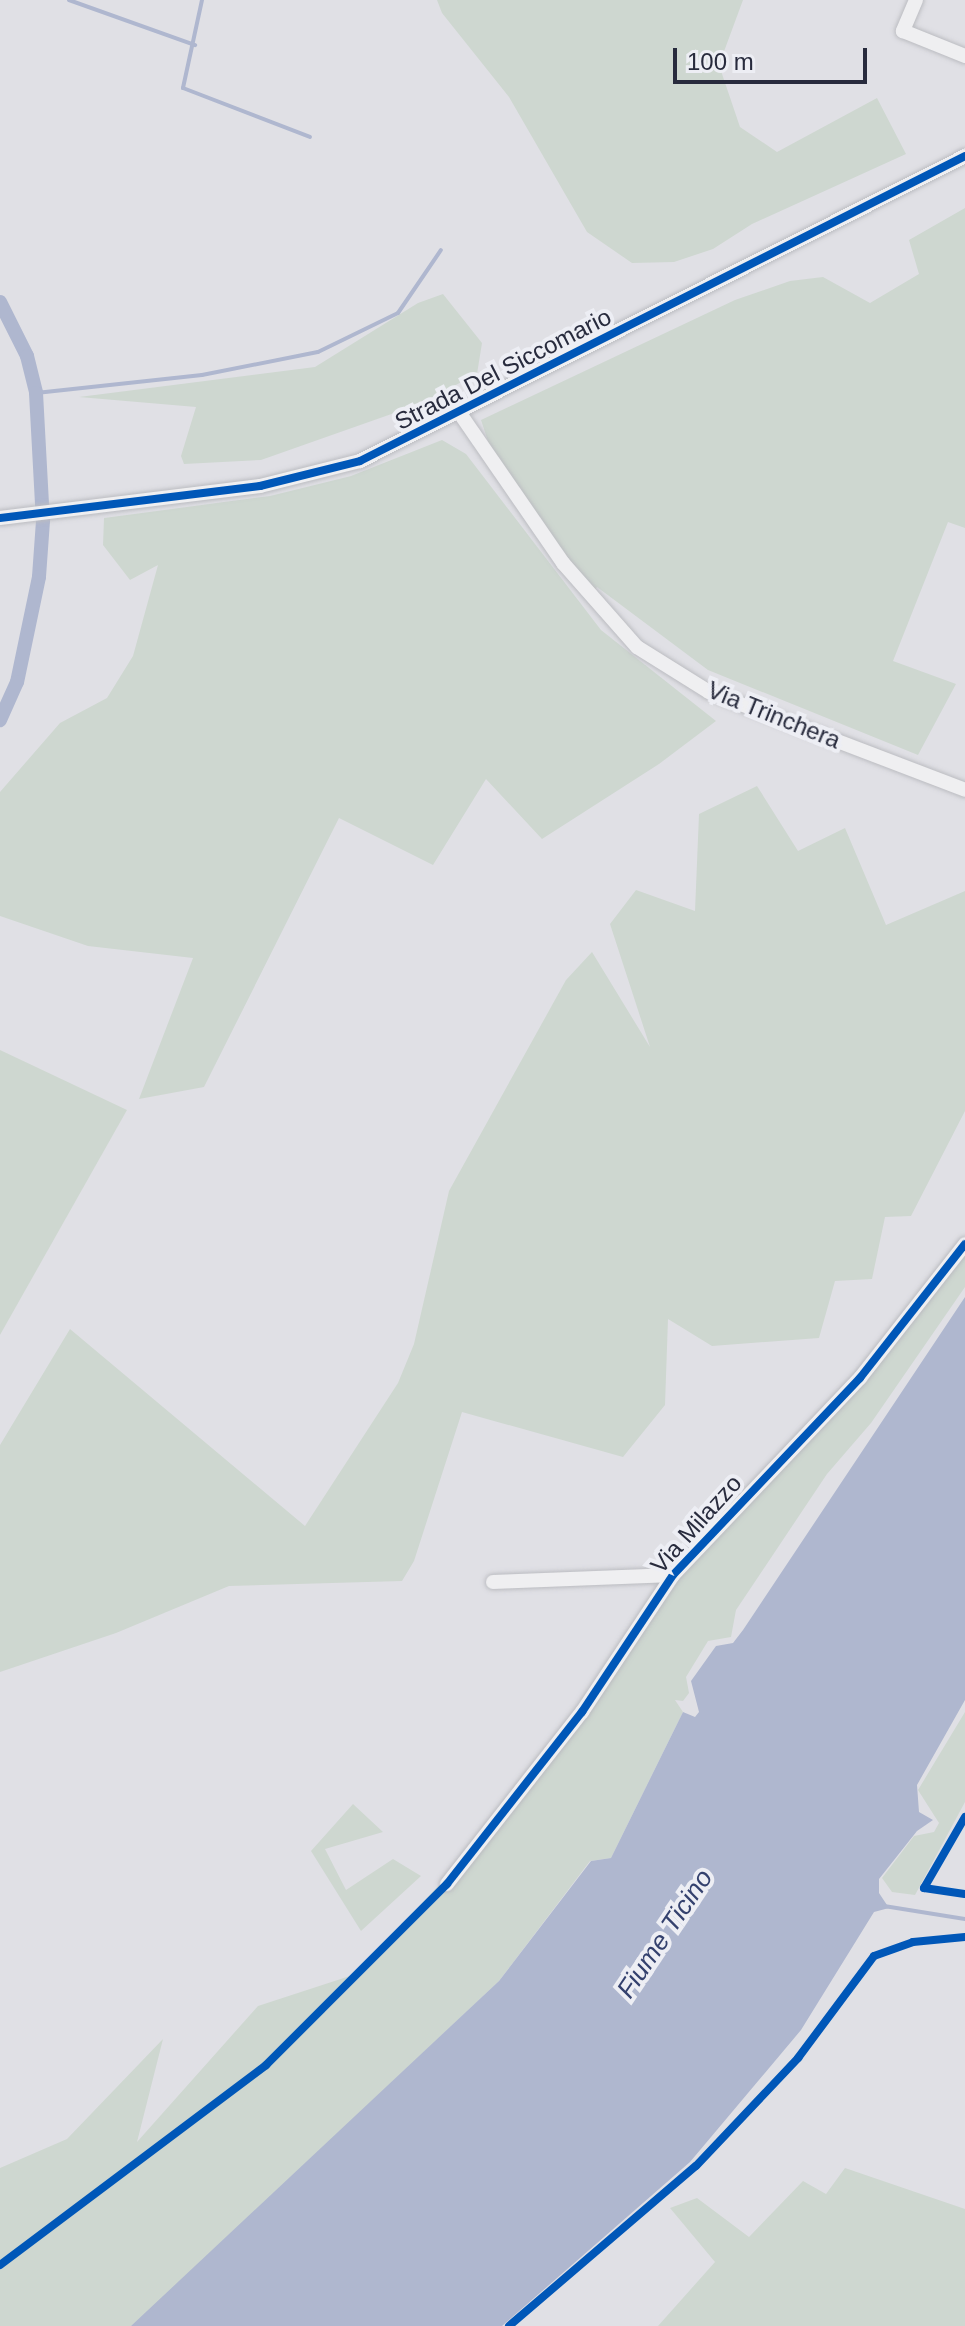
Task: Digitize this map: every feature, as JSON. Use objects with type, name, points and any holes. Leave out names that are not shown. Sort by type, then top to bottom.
[{"type":"street","points":[[916,0],[903,31],[965,56]]},
{"type":"street","name":"Strada Del Siccomario","points":[[0,515],[26,518],[54,514],[310,475],[360,461],[461,415],[965,156]]},
{"type":"street","name":"Via Trinchera","points":[[461,415],[563,563],[637,647],[709,692],[965,790]]},
{"type":"street","name":"Via Milazzo","points":[[447,1884],[582,1712],[673,1575],[849,1389],[965,1244]]},
{"type":"street","points":[[493,1582],[673,1575]]},
{"type":"shaded area","points":[[437,0],[743,0],[719,65],[740,127],[777,152],[877,98],[906,154],[752,224],[713,249],[674,262],[632,263],[587,232],[509,97],[442,13]]},
{"type":"shaded area","points":[[965,208],[965,528],[948,522],[893,661],[956,684],[918,755],[708,670],[597,587],[593,593],[523,498],[490,447],[481,420],[735,300],[790,281],[823,277],[870,303],[919,274],[909,240]]},
{"type":"shaded area","points":[[443,294],[482,343],[477,374],[417,405],[261,460],[184,464],[181,456],[196,407],[79,397],[315,367],[418,303]]},
{"type":"shaded area","points":[[442,440],[466,454],[601,630],[716,721],[659,764],[542,839],[486,779],[433,865],[339,818],[204,1087],[139,1099],[193,958],[88,946],[0,916],[0,792],[60,723],[107,698],[133,656],[158,565],[130,580],[103,545],[104,518],[270,496],[351,476]]},
{"type":"shaded area","points":[[757,786],[798,851],[845,828],[886,925],[965,891],[965,1111],[911,1216],[885,1217],[872,1279],[835,1281],[819,1338],[712,1346],[668,1319],[665,1405],[623,1457],[462,1412],[414,1561],[402,1581],[229,1586],[116,1633],[0,1672],[0,1445],[70,1329],[305,1526],[398,1383],[414,1344],[449,1191],[566,980],[592,952],[650,1047],[610,924],[636,890],[695,911],[699,814]]},
{"type":"shaded area","points":[[0,1050],[127,1110],[0,1335]]},
{"type":"shaded area","points":[[965,1256],[965,1287],[871,1423],[827,1474],[736,1610],[731,1637],[708,1641],[686,1677],[689,1693],[683,1701],[675,1700],[683,1712],[611,1858],[590,1861],[499,1981],[146,2315],[131,2326],[0,2326],[0,2168],[67,2139],[163,2039],[137,2142],[258,2006],[356,1974],[453,1870],[624,1661],[682,1575],[839,1410]]},
{"type":"shaded area","points":[[965,1712],[965,1802],[915,1895],[892,1892],[882,1878],[914,1836],[934,1832],[939,1823],[918,1790]]},
{"type":"shaded area","points":[[353,1804],[383,1832],[325,1849],[346,1890],[393,1859],[421,1876],[361,1931],[311,1851]]},
{"type":"shaded area","points":[[845,2168],[965,2209],[965,2326],[658,2326],[715,2262],[670,2208],[697,2198],[749,2237],[803,2181],[826,2194]]},
{"type":"water","name":"Fiume Ticino","points":[[965,1297],[965,1700],[917,1785],[919,1812],[933,1820],[917,1831],[879,1879],[879,1893],[889,1908],[874,1912],[801,2030],[690,2162],[502,2326],[131,2326],[499,1981],[591,1861],[611,1858],[683,1712],[695,1717],[699,1712],[691,1681],[716,1646],[733,1643],[743,1630]]},
{"type":"waterway","points":[[69,0],[195,45]]},
{"type":"waterway","points":[[202,0],[183,88],[310,137]]},
{"type":"waterway","points":[[36,393],[202,375],[318,352],[398,313],[441,250]]},
{"type":"waterway","points":[[0,302],[27,356],[36,393],[43,521],[39,577],[17,682],[0,720]]},
{"type":"waterway","points":[[884,1906],[965,1919]]},
{"type":"cycle path","points":[[0,518],[260,486],[360,461],[965,156]]},
{"type":"cycle path","points":[[0,2265],[266,2065],[447,1884],[582,1712],[673,1575],[860,1378],[965,1244]]},
{"type":"cycle path","points":[[965,1817],[924,1888],[965,1894]]},
{"type":"cycle path","points":[[509,2326],[696,2166],[798,2058],[874,1956],[913,1942],[965,1937]]}]
